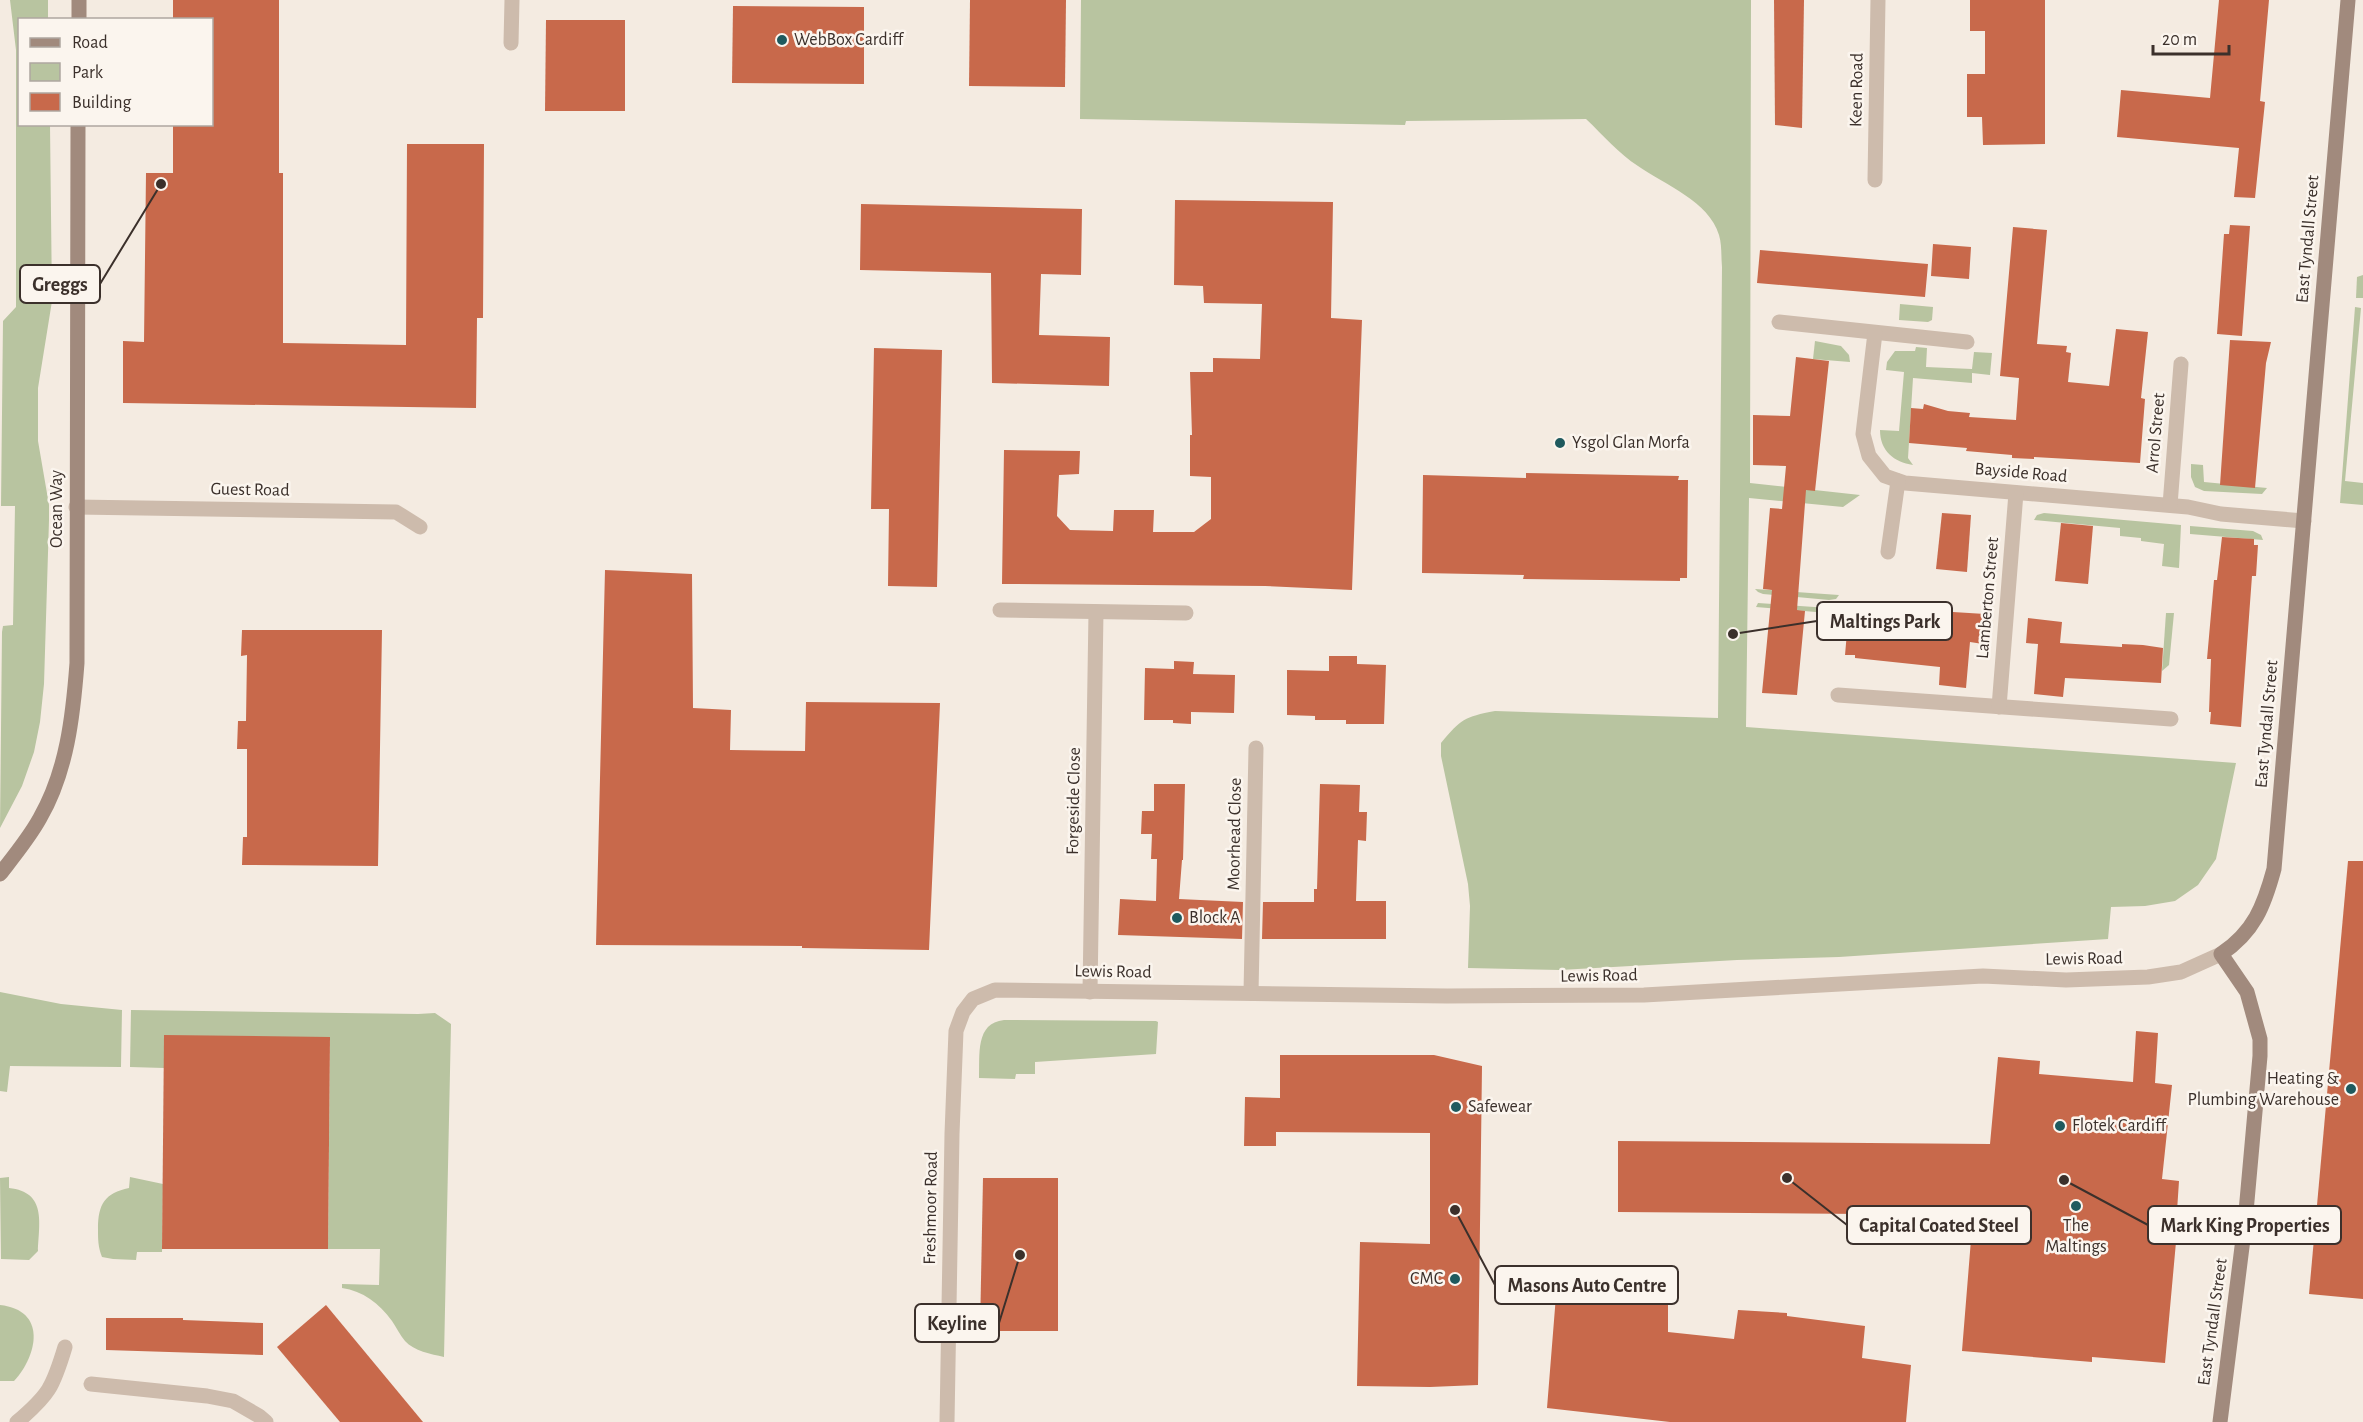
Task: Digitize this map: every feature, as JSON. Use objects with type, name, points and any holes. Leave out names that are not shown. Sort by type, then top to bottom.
[{"type":"street","points":[[79,0],[79,18]]},
{"type":"street","points":[[511,43],[512,0]]},
{"type":"street","name":"Keen Road","points":[[1875,180],[1878,0]]},
{"type":"street","name":"East Tyndall Street","points":[[2220,1422],[2245,1222],[2260,1056],[2260,1039],[2247,992],[2221,954],[2246,934],[2258,916],[2274,869],[2348,0]]},
{"type":"street","name":"Ocean Way","points":[[0,874],[40,819],[63,763],[69,734],[77,663],[78,126]]},
{"type":"street","points":[[1779,322],[1967,342]]},
{"type":"street","points":[[1875,333],[1863,434],[1869,456],[1885,476],[1898,481],[1888,552]]},
{"type":"street","name":"Arrol Street","points":[[2170,505],[2181,364]]},
{"type":"street","name":"Bayside Road","points":[[1898,481],[2170,505],[2221,514],[2304,521]]},
{"type":"street","name":"Lamberton Street","points":[[1999,707],[2016,493]]},
{"type":"street","name":"Guest Road","points":[[76,507],[396,512],[420,526]]},
{"type":"street","points":[[1000,610],[1186,613]]},
{"type":"street","name":"Forgeside Close","points":[[1090,992],[1096,612]]},
{"type":"street","points":[[1838,695],[2171,720]]},
{"type":"street","name":"Moorhead Close","points":[[1251,993],[1256,748]]},
{"type":"street","name":"Lewis Road","points":[[973,999],[995,990],[1594,996],[1983,976],[2066,980],[2181,972],[2221,954]]},
{"type":"street","name":"Freshmoor Road","points":[[947,1422],[956,1031],[963,1012],[973,999]]},
{"type":"street","points":[[17,1422],[45,1396],[55,1380],[64,1347]]},
{"type":"street","points":[[91,1384],[207,1396],[233,1401],[266,1422]]},
{"type":"green space","points":[[10,0],[48,0],[48,18],[18,18],[18,126],[50,126],[52,301],[38,388],[38,441],[49,505],[44,684],[34,752],[22,786],[0,828],[2,632],[3,626],[13,625],[15,506],[1,506],[3,321],[16,307],[16,50]]},
{"type":"green space","points":[[1081,0],[1751,0],[1750,483],[1860,495],[1843,507],[1749,498],[1746,727],[2236,763],[2216,859],[2198,885],[2175,901],[2145,906],[2111,907],[2108,939],[1839,957],[1560,970],[1468,968],[1470,906],[1468,884],[1441,756],[1441,743],[1454,729],[1470,717],[1495,711],[1718,718],[1722,267],[1719,235],[1714,223],[1696,203],[1631,161],[1586,119],[1406,121],[1405,125],[1080,119]]},
{"type":"green space","points":[[2363,275],[2363,298],[2356,298],[2357,277]]},
{"type":"green space","points":[[1900,304],[1933,307],[1932,320],[1928,322],[1899,320]]},
{"type":"green space","points":[[2355,307],[2361,308],[2345,481],[2363,483],[2363,505],[2340,503]]},
{"type":"green space","points":[[1815,341],[1841,346],[1849,355],[1850,362],[1813,359]]},
{"type":"green space","points":[[1916,347],[1927,348],[1926,367],[1972,369],[1974,352],[1992,353],[1990,375],[1972,373],[1972,383],[1913,378],[1908,458],[1913,465],[1894,458],[1885,450],[1880,430],[1899,431],[1904,372],[1886,370],[1887,362],[1895,351],[1915,351]]},
{"type":"green space","points":[[2191,464],[2203,465],[2204,482],[2267,488],[2262,494],[2204,491],[2195,487],[2191,477]]},
{"type":"green space","points":[[2044,513],[2181,525],[2179,568],[2162,566],[2164,544],[2120,536],[2120,528],[2034,520],[2037,515]]},
{"type":"green space","points":[[2190,526],[2253,531],[2261,535],[2263,540],[2190,534]]},
{"type":"green space","points":[[1755,589],[1839,595],[1836,599],[1829,600],[1763,594]]},
{"type":"green space","points":[[1758,603],[1829,608],[1836,609],[1839,614],[1756,607]]},
{"type":"green space","points":[[2166,613],[2174,613],[2169,665],[2162,671]]},
{"type":"green space","points":[[0,992],[61,1004],[122,1010],[121,1067],[10,1066],[7,1092],[0,1091]]},
{"type":"green space","points":[[131,1010],[435,1013],[451,1024],[444,1357],[413,1347],[403,1339],[392,1321],[376,1303],[364,1295],[342,1288],[342,1284],[379,1285],[380,1249],[328,1249],[330,1037],[164,1068],[130,1067]]},
{"type":"green space","points":[[1004,1020],[1156,1021],[1158,1022],[1156,1054],[1035,1062],[1035,1074],[1016,1074],[1015,1079],[979,1078],[980,1050],[984,1034],[995,1022]]},
{"type":"green space","points":[[9,1177],[9,1188],[30,1196],[38,1210],[38,1251],[29,1260],[1,1259],[0,1178]]},
{"type":"green space","points":[[130,1177],[163,1184],[162,1252],[137,1252],[136,1260],[102,1257],[98,1233],[101,1206],[114,1193],[129,1188]]},
{"type":"green space","points":[[0,1305],[15,1309],[25,1315],[34,1335],[29,1359],[14,1381],[0,1381]]},
{"type":"building","points":[[173,0],[279,0],[279,173],[283,173],[283,343],[406,345],[407,144],[484,144],[483,318],[477,318],[476,408],[123,403],[123,341],[144,342],[146,173],[173,173],[173,126],[213,126],[213,18],[173,18]]},
{"type":"building","points":[[970,0],[1066,0],[1065,87],[969,86]]},
{"type":"building","points":[[1774,0],[1804,0],[1802,128],[1775,125]]},
{"type":"building","points":[[1970,0],[2045,0],[2045,144],[1983,145],[1982,117],[1967,117],[1967,74],[1985,74],[1985,31],[1970,31]]},
{"type":"building","points":[[2219,0],[2269,0],[2260,101],[2265,102],[2255,198],[2234,197],[2239,148],[2117,137],[2121,90],[2210,98]]},
{"type":"building","points":[[733,6],[864,7],[864,84],[732,83]]},
{"type":"building","points":[[546,20],[625,20],[625,111],[545,111]]},
{"type":"building","points":[[1175,200],[1333,202],[1331,318],[1362,320],[1352,590],[1265,586],[1002,584],[1004,450],[1080,451],[1079,474],[1059,475],[1057,516],[1070,530],[1113,531],[1114,510],[1154,510],[1153,532],[1194,532],[1211,519],[1211,477],[1190,476],[1190,435],[1192,435],[1190,372],[1213,372],[1213,358],[1260,359],[1262,304],[1204,303],[1203,286],[1174,285]]},
{"type":"building","points":[[861,204],[1082,209],[1081,275],[1041,274],[1039,335],[1110,337],[1109,386],[992,383],[991,273],[860,270]]},
{"type":"building","points":[[2230,225],[2250,226],[2242,336],[2217,334],[2224,234],[2229,234]]},
{"type":"building","points":[[2013,227],[2047,230],[2037,344],[2067,346],[2066,352],[2071,353],[2068,382],[2109,386],[2116,329],[2148,332],[2141,398],[2145,399],[2140,463],[2034,457],[2034,459],[2012,458],[2012,455],[1966,451],[1967,448],[1909,443],[1911,408],[1923,409],[1924,404],[1948,411],[1970,413],[1969,417],[2016,420],[2019,378],[2000,376]]},
{"type":"building","points":[[1933,244],[1971,247],[1969,279],[1931,276]]},
{"type":"building","points":[[1760,250],[1928,264],[1925,297],[1757,283]]},
{"type":"building","points":[[2230,340],[2271,342],[2266,363],[2255,488],[2220,485]]},
{"type":"building","points":[[874,348],[942,350],[937,587],[888,586],[889,509],[871,509]]},
{"type":"building","points":[[1796,357],[1829,361],[1815,491],[1806,490],[1797,610],[1805,611],[1797,695],[1762,693],[1772,590],[1763,589],[1770,508],[1782,509],[1786,466],[1753,465],[1753,415],[1790,416]]},
{"type":"building","points":[[1526,473],[1679,476],[1678,480],[1688,480],[1687,578],[1680,578],[1680,581],[1523,579],[1524,575],[1422,573],[1423,475],[1526,478]]},
{"type":"building","points":[[1942,513],[1971,515],[1967,572],[1936,569]]},
{"type":"building","points":[[2061,523],[2093,526],[2088,584],[2055,581]]},
{"type":"building","points":[[2222,537],[2254,539],[2254,545],[2258,545],[2256,576],[2252,576],[2241,727],[2210,724],[2211,659],[2207,659],[2214,580],[2217,580]]},
{"type":"building","points":[[605,570],[692,574],[693,708],[731,710],[730,750],[805,751],[806,702],[940,703],[929,950],[802,948],[802,946],[596,945]]},
{"type":"building","points":[[1953,612],[1985,614],[1983,644],[1970,642],[1966,688],[1939,685],[1940,667],[1845,655],[1848,621],[1889,624],[1889,627],[1951,634]]},
{"type":"building","points":[[2028,618],[2062,622],[2060,643],[2122,647],[2122,644],[2143,645],[2163,648],[2161,683],[2065,678],[2063,697],[2034,694],[2038,644],[2026,643]]},
{"type":"building","points":[[242,630],[382,630],[378,866],[242,865],[243,837],[247,837],[247,749],[237,749],[238,721],[246,721],[247,655],[241,656]]},
{"type":"building","points":[[1329,656],[1357,656],[1357,664],[1386,665],[1384,724],[1346,724],[1346,720],[1315,720],[1315,716],[1287,715],[1287,670],[1329,671]]},
{"type":"building","points":[[1174,661],[1194,662],[1193,674],[1235,675],[1234,713],[1191,712],[1191,724],[1173,723],[1173,720],[1144,720],[1145,668],[1174,669]]},
{"type":"building","points":[[1154,784],[1185,784],[1183,860],[1179,899],[1243,902],[1242,939],[1118,935],[1120,899],[1156,901],[1157,859],[1151,859],[1152,834],[1141,834],[1142,811],[1154,811]]},
{"type":"building","points":[[1320,784],[1360,785],[1359,812],[1367,812],[1366,841],[1358,840],[1356,901],[1386,901],[1386,939],[1262,939],[1263,902],[1314,902],[1314,889],[1317,889]]},
{"type":"building","points":[[2348,861],[2363,861],[2363,1299],[2309,1294]]},
{"type":"building","name":"The Maltings","points":[[2136,1031],[2158,1033],[2155,1083],[2172,1085],[2162,1179],[2179,1181],[2165,1363],[2092,1357],[2092,1362],[1962,1351],[1973,1215],[1618,1212],[1618,1141],[1990,1144],[1998,1057],[2040,1061],[2039,1074],[2133,1082]]},
{"type":"building","points":[[164,1035],[330,1037],[328,1249],[162,1249]]},
{"type":"building","points":[[1280,1055],[1434,1055],[1482,1066],[1478,1385],[1357,1386],[1360,1242],[1430,1244],[1430,1133],[1276,1132],[1276,1146],[1244,1146],[1245,1097],[1280,1098]]},
{"type":"building","points":[[983,1178],[1058,1178],[1058,1331],[980,1331]]},
{"type":"building","points":[[1557,1283],[1668,1296],[1668,1332],[1734,1339],[1738,1310],[1787,1313],[1787,1316],[1865,1326],[1862,1358],[1911,1365],[1906,1422],[1670,1422],[1547,1408]]},
{"type":"building","points":[[326,1305],[423,1422],[340,1422],[277,1347]]},
{"type":"building","points":[[106,1318],[183,1318],[183,1320],[263,1323],[263,1355],[106,1350]]},
{"type":"place","name":"WebBox Cardiff","points":[[782,40]]},
{"type":"place","name":"Greggs","points":[[161,184]]},
{"type":"place","name":"Ysgol Glan Morfa","points":[[1560,443]]},
{"type":"place","name":"Maltings Park","points":[[1733,634]]},
{"type":"place","name":"Block A","points":[[1177,918]]},
{"type":"place","name":"Heating & Plumbing Warehouse","points":[[2351,1089]]},
{"type":"place","name":"Safewear","points":[[1456,1107]]},
{"type":"place","name":"Flotek Cardiff","points":[[2060,1126]]},
{"type":"place","name":"Capital Coated Steel","points":[[1787,1178]]},
{"type":"place","name":"Mark King Properties","points":[[2064,1180]]},
{"type":"place","name":"The Maltings","points":[[2076,1206]]},
{"type":"place","name":"Masons Auto Centre","points":[[1455,1210]]},
{"type":"place","name":"Keyline","points":[[1020,1255]]},
{"type":"place","name":"CMC","points":[[1455,1279]]}]
